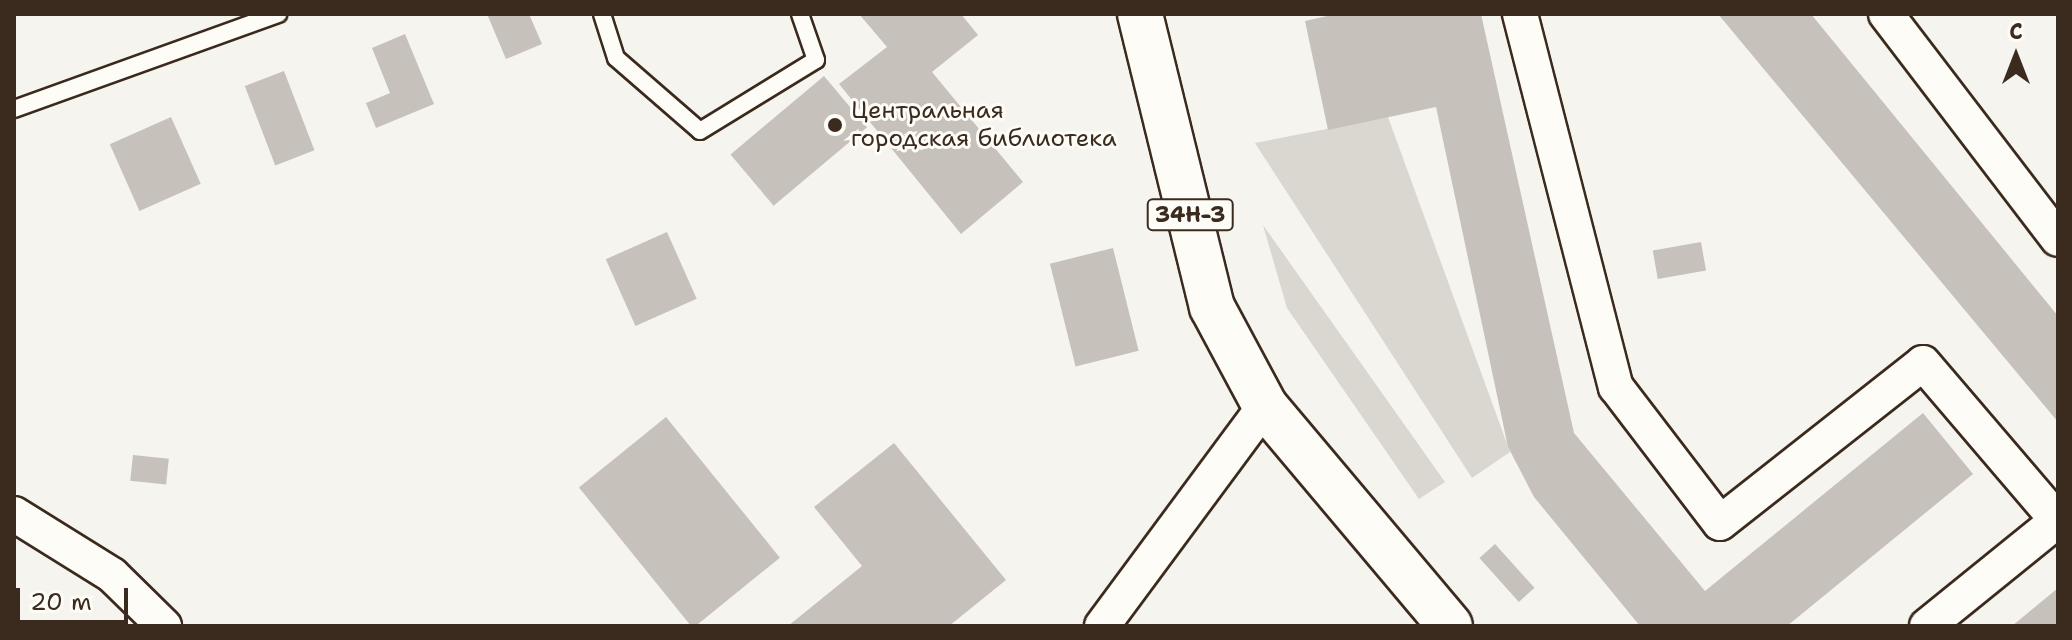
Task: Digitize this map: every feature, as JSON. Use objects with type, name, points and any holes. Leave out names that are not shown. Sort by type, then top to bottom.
[{"type":"main road","name":"34Н-3","points":[[1149,15],[1212,307],[1265,406],[1450,626]]},
{"type":"street","points":[[1520,14],[1616,387],[1720,523],[1923,363],[2058,520],[1927,626]]},
{"type":"street","points":[[1886,14],[2058,239]]},
{"type":"street","points":[[1102,626],[1265,406]]},
{"type":"street","points":[[14,514],[112,575],[144,619]]},
{"type":"lane","points":[[14,109],[278,14]]},
{"type":"lane","points":[[602,14],[616,58],[700,131],[816,60],[800,14]]},
{"type":"shaded area","points":[[1388,117],[1510,452],[1472,478],[1255,143]]},
{"type":"shaded area","points":[[1263,225],[1445,482],[1419,499],[1287,308]]},
{"type":"building","points":[[487,14],[529,14],[542,44],[506,59]]},
{"type":"building","points":[[859,14],[961,14],[978,35],[932,72],[1023,182],[961,234],[839,84],[887,47]]},
{"type":"building","points":[[1336,14],[1481,14],[1574,433],[1705,591],[1923,413],[1973,474],[1787,626],[1640,626],[1534,497],[1508,447],[1436,107],[1328,130],[1305,21]]},
{"type":"building","points":[[1718,14],[1811,14],[2058,316],[2058,422]]},
{"type":"building","points":[[405,34],[434,104],[376,128],[366,103],[390,93],[372,48]]},
{"type":"building","points":[[284,71],[314,150],[275,165],[245,86]]},
{"type":"building","points":[[824,76],[867,127],[774,206],[731,154]]},
{"type":"building","points":[[171,117],[201,184],[139,211],[110,144]]},
{"type":"building","points":[[667,232],[697,299],[635,326],[606,259]]},
{"type":"building","points":[[1701,242],[1706,271],[1658,279],[1653,251]]},
{"type":"building","points":[[1113,248],[1139,351],[1076,367],[1050,264]]},
{"type":"building","points":[[666,417],[780,558],[696,626],[691,626],[579,487]]},
{"type":"building","points":[[894,443],[1006,580],[949,626],[788,626],[862,566],[814,507]]},
{"type":"building","points":[[133,455],[169,459],[166,485],[130,481]]},
{"type":"building","points":[[1495,544],[1534,588],[1519,602],[1479,558]]},
{"type":"building","points":[[2058,588],[2058,626],[2012,626]]},
{"type":"place","name":"Центральная городская библиотека","points":[[835,125]]}]
